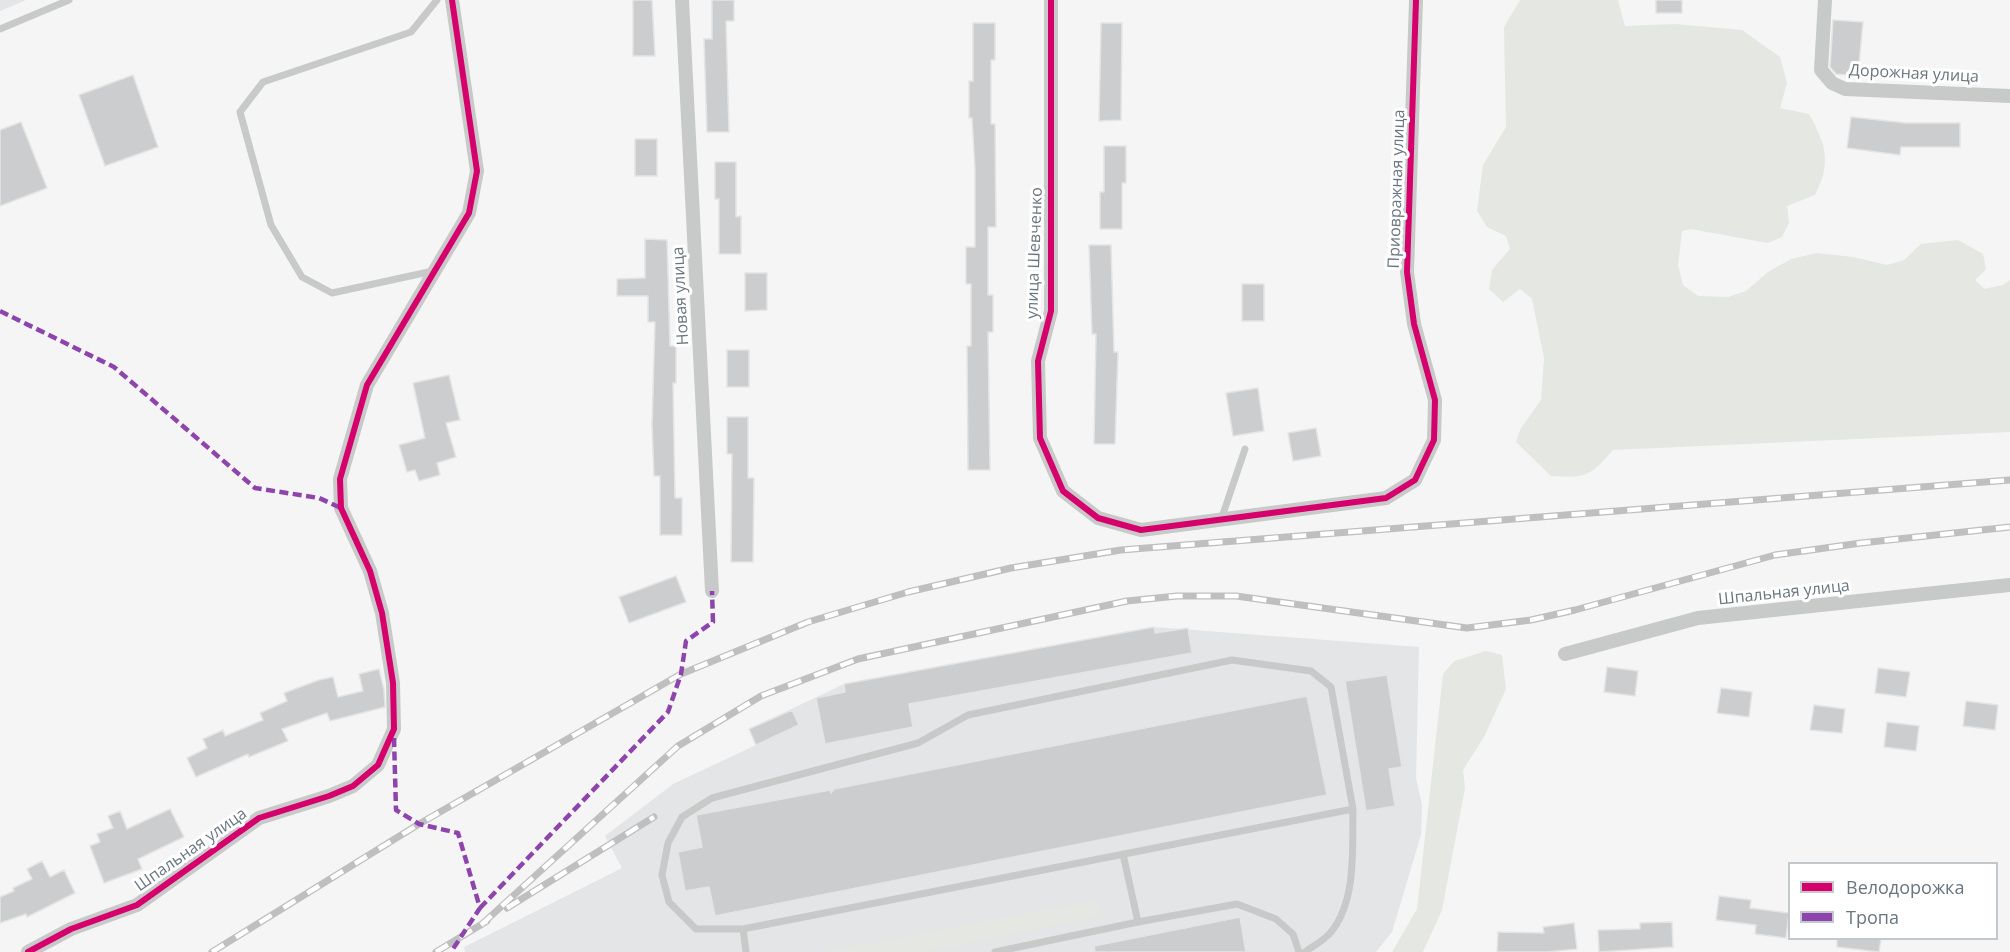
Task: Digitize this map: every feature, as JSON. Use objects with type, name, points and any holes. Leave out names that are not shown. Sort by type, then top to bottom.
[{"type":"street","name":"Шпальная улица","points":[[28,952],[71,929],[137,905],[259,818],[345,789],[378,765],[394,729],[393,683],[382,613],[370,571],[341,508],[340,479],[367,385],[469,213],[477,171],[452,0]]},
{"type":"street","name":"Новая улица","points":[[682,0],[712,591]]},
{"type":"street","name":"улица Шевченко","points":[[1051,0],[1050,311],[1038,361],[1040,438],[1064,491],[1098,518],[1141,530],[1386,498],[1415,480]]},
{"type":"street","name":"Приовражная улица","points":[[1415,480],[1434,440],[1435,400],[1414,324],[1407,272],[1416,0]]},
{"type":"street","name":"Дорожная улица","points":[[1825,0],[1821,69],[1832,84],[1845,89],[2010,96]]},
{"type":"street","name":"Шпальная улица","points":[[1565,654],[1698,618],[2010,585]]},
{"type":"lane","points":[[0,28],[69,0]]},
{"type":"lane","points":[[435,270],[332,293],[302,278],[271,225],[240,112],[263,82],[411,32],[437,0]]},
{"type":"lane","points":[[1221,520],[1245,449]]},
{"type":"lane","points":[[1305,952],[1330,933],[1342,913],[1351,877],[1353,809],[1331,687],[1311,671],[1233,660],[968,715],[918,743],[712,798],[682,817],[668,843],[662,875],[669,902],[696,929],[743,929],[1353,809]]},
{"type":"lane","points":[[1123,854],[1138,922]]},
{"type":"lane","points":[[995,952],[1237,904],[1276,919],[1293,934],[1299,952]]},
{"type":"lane","points":[[743,929],[746,952]]},
{"type":"shaded area","points":[[0,0],[26,0],[0,11]]},
{"type":"shaded area","points":[[1520,0],[1618,0],[1625,26],[1675,24],[1742,30],[1780,57],[1787,83],[1780,108],[1809,114],[1823,145],[1824,173],[1815,195],[1787,206],[1789,223],[1782,237],[1768,243],[1691,229],[1682,231],[1678,265],[1683,285],[1698,296],[1728,297],[1746,291],[1768,272],[1791,259],[1817,253],[1853,257],[1887,265],[1904,260],[1921,244],[1958,240],[1983,254],[1986,269],[1975,280],[1984,289],[2003,285],[2010,280],[2010,432],[1613,450],[1598,466],[1586,474],[1573,477],[1551,476],[1516,442],[1521,428],[1541,400],[1544,358],[1532,299],[1520,289],[1503,302],[1489,289],[1492,270],[1510,249],[1506,236],[1487,227],[1477,211],[1483,165],[1506,127],[1504,27]]},
{"type":"shaded area","points":[[1154,627],[1419,647],[1416,778],[1422,805],[1421,835],[1392,932],[1376,952],[465,952],[464,947],[622,868],[605,836],[673,784],[756,745],[749,729],[844,684]]},
{"type":"shaded area","points":[[1486,651],[1502,655],[1506,689],[1484,737],[1463,770],[1465,788],[1442,910],[1423,952],[1392,952],[1417,909],[1443,674],[1454,661]]},
{"type":"shaded area","points":[[1098,900],[1101,916],[926,952],[823,952]]},
{"type":"building","points":[[633,0],[652,0],[655,56],[633,56]]},
{"type":"building","points":[[712,0],[734,0],[734,21],[726,21],[729,132],[707,132],[704,39],[712,39]]},
{"type":"building","points":[[1656,0],[1682,0],[1682,13],[1656,13]]},
{"type":"building","points":[[1833,20],[1863,22],[1858,76],[1836,74],[1830,67]]},
{"type":"building","points":[[973,23],[995,23],[995,60],[991,60],[991,124],[995,124],[996,227],[988,227],[988,295],[993,295],[993,332],[988,332],[990,470],[968,470],[967,346],[971,346],[971,284],[966,284],[966,247],[975,247],[975,170],[972,118],[969,118],[969,81],[973,81]]},
{"type":"building","points":[[1101,23],[1122,23],[1121,120],[1099,121]]},
{"type":"building","points":[[133,75],[158,147],[105,166],[79,95]]},
{"type":"building","points":[[1851,117],[1906,123],[1960,123],[1960,147],[1901,147],[1900,155],[1847,148]]},
{"type":"building","points":[[21,122],[47,188],[0,206],[0,130]]},
{"type":"building","points":[[635,139],[657,139],[657,176],[635,176]]},
{"type":"building","points":[[1104,146],[1126,146],[1126,183],[1122,183],[1122,229],[1100,229],[1100,192],[1104,192]]},
{"type":"building","points":[[715,162],[736,162],[736,217],[741,216],[741,254],[719,254],[719,199],[715,199]]},
{"type":"building","points":[[645,239],[667,240],[670,346],[676,346],[676,383],[673,383],[675,498],[682,498],[682,535],[660,535],[660,476],[654,476],[652,425],[655,322],[648,322],[648,296],[617,296],[617,279],[645,278]]},
{"type":"building","points":[[1089,245],[1111,245],[1114,352],[1118,352],[1115,444],[1094,444],[1096,334],[1092,334]]},
{"type":"building","points":[[745,273],[767,273],[767,310],[745,311]]},
{"type":"building","points":[[1242,284],[1264,284],[1264,321],[1242,321]]},
{"type":"building","points":[[727,350],[749,350],[749,387],[727,387]]},
{"type":"building","points":[[449,375],[460,420],[446,423],[456,457],[437,463],[440,475],[419,481],[415,470],[407,472],[399,445],[425,438],[413,383]]},
{"type":"building","points":[[1258,388],[1264,431],[1233,436],[1226,393]]},
{"type":"building","points":[[727,417],[748,417],[748,478],[754,478],[753,562],[731,562],[732,454],[727,454]]},
{"type":"building","points":[[1316,428],[1321,456],[1293,461],[1288,433]]},
{"type":"building","points":[[676,576],[686,602],[629,623],[619,597]]},
{"type":"building","points":[[1154,627],[1155,633],[1188,628],[1192,653],[909,704],[913,727],[825,744],[816,698],[845,692],[844,684]]},
{"type":"building","points":[[1607,667],[1638,671],[1635,696],[1604,692]]},
{"type":"building","points":[[1878,668],[1910,672],[1906,697],[1875,693]]},
{"type":"building","points":[[379,669],[385,707],[330,721],[327,713],[282,729],[288,741],[249,757],[248,754],[196,777],[187,758],[207,748],[203,739],[223,730],[225,736],[263,720],[260,713],[287,701],[284,693],[319,680],[333,677],[338,697],[363,691],[359,674]]},
{"type":"building","points":[[1387,675],[1402,767],[1389,769],[1395,806],[1366,811],[1345,681]]},
{"type":"building","points":[[1721,688],[1752,692],[1749,717],[1717,713]]},
{"type":"building","points":[[1307,696],[1327,795],[715,916],[709,887],[685,891],[678,852],[702,847],[696,815],[830,790],[831,793],[834,789]]},
{"type":"building","points":[[1966,701],[1998,705],[1995,730],[1963,726]]},
{"type":"building","points":[[1814,705],[1845,709],[1842,733],[1810,730]]},
{"type":"building","points":[[792,710],[799,725],[756,745],[749,729]]},
{"type":"building","points":[[1887,722],[1919,726],[1916,751],[1884,747]]},
{"type":"building","points":[[170,809],[184,837],[138,859],[142,869],[104,883],[90,846],[100,842],[97,834],[113,828],[108,816],[120,811],[127,829]]},
{"type":"building","points":[[42,861],[50,877],[64,870],[75,893],[27,917],[26,914],[0,923],[0,897],[32,879],[27,869]]},
{"type":"building","points":[[1719,896],[1751,900],[1750,908],[1788,913],[1786,938],[1755,934],[1756,925],[1716,920]]},
{"type":"building","points":[[1240,917],[1246,952],[1095,952],[1094,946]]},
{"type":"building","points":[[1672,922],[1673,947],[1599,952],[1598,930],[1640,929],[1640,923]]},
{"type":"building","points":[[1574,923],[1577,949],[1547,952],[1497,952],[1498,932],[1544,933],[1543,927]]},
{"type":"building","points":[[1837,940],[1881,940],[1879,952],[1837,947]]},
{"type":"railway","points":[[212,952],[419,824],[681,674],[808,622],[908,592],[1011,568],[1121,550],[2010,480]]},
{"type":"railway","points":[[481,925],[678,746],[761,696],[858,659],[1127,601],[1177,596],[1236,596],[1467,628],[1531,620],[1575,610],[1775,555],[2010,527]]},
{"type":"railway","points":[[507,908],[654,817]]},
{"type":"railway","points":[[436,952],[487,921]]},
{"type":"marked path","points":[[0,311],[114,367],[255,488],[319,498],[341,508]]},
{"type":"marked path","points":[[480,908],[668,712],[681,674],[686,641],[713,622],[712,591]]},
{"type":"marked path","points":[[394,738],[396,810],[419,824],[458,833],[480,908],[451,952]]},
{"type":"cycle path","points":[[28,952],[71,929],[137,905],[259,818],[353,786],[378,765],[394,729],[393,683],[382,613],[370,571],[341,508],[340,479],[367,385],[469,213],[477,171],[452,0]]},
{"type":"cycle path","points":[[1051,0],[1051,311],[1038,361],[1040,438],[1063,491],[1098,518],[1141,530],[1386,498],[1415,480],[1434,440],[1435,400],[1414,324],[1407,272],[1416,0]]}]
